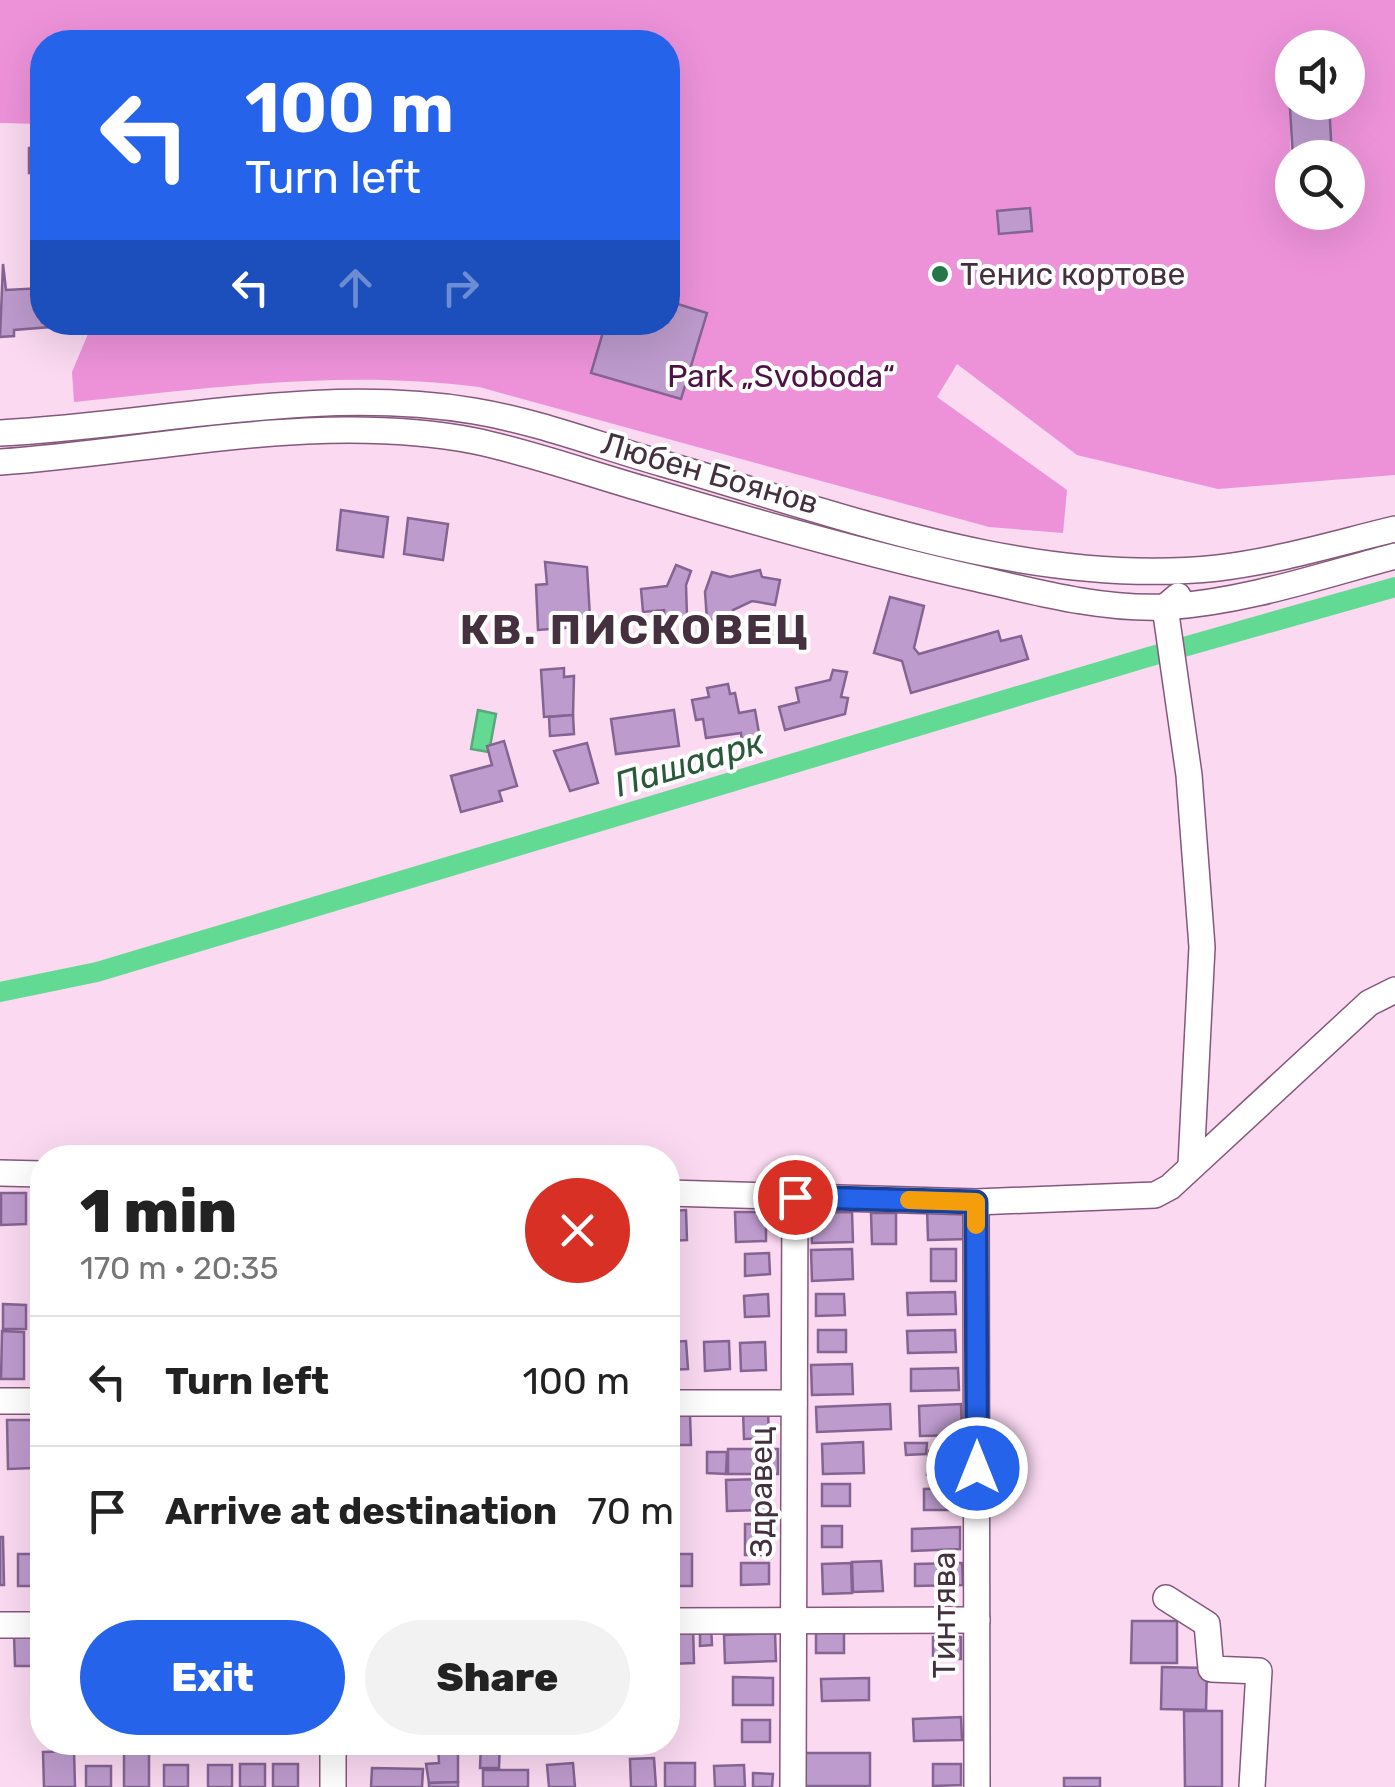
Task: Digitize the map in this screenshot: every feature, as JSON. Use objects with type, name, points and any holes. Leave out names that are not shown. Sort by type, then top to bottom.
[{"type":"street","name":"Любен Боянов","points":[[0,433],[328,399],[476,411],[551,428],[648,460],[902,532],[1024,561],[1128,571],[1218,568],[1395,529]]},
{"type":"street","name":"Любен Боянов","points":[[0,462],[326,430],[407,432],[474,441],[546,458],[640,488],[969,577],[1096,602],[1166,606],[1246,595],[1395,556]]},
{"type":"street","points":[[640,488],[648,460]]},
{"type":"street","points":[[1191,1165],[1202,947],[1189,775],[1166,606],[1206,582],[1218,568]]},
{"type":"street","points":[[680,1193],[976,1202],[1156,1194],[1170,1187],[1369,1003],[1395,990]]},
{"type":"street","points":[[0,1172],[30,1173]]},
{"type":"street","name":"Здравец","points":[[792,1787],[795,1197]]},
{"type":"street","name":"Тинтява","points":[[976,1202],[977,1787]]},
{"type":"street","points":[[0,1401],[30,1401]]},
{"type":"street","points":[[680,1403],[794,1404]]},
{"type":"street","points":[[1166,1598],[1207,1624],[1211,1669],[1259,1671],[1252,1787]]},
{"type":"street","points":[[680,1622],[977,1620]]},
{"type":"street","points":[[0,1625],[30,1625]]},
{"type":"street","points":[[333,1755],[333,1787]]},
{"type":"green space","name":"Park „Svoboda“","points":[[0,0],[1395,0],[1395,475],[1218,489],[1077,455],[957,364],[937,397],[1067,490],[1063,533],[989,527],[479,387],[327,380],[74,402],[72,372],[88,335],[603,335],[592,373],[681,399],[707,313],[680,305],[680,30],[30,30],[30,124],[0,123]],"holes":[[[1275,30],[1365,30],[1365,120],[1330,120],[1331,140],[1365,140],[1365,230],[1275,230],[1275,140],[1290,140],[1290,120],[1275,120]]]},
{"type":"shaded area","points":[[478,710],[496,714],[489,752],[471,749]]},
{"type":"building","points":[[1291,120],[1330,120],[1331,140],[1292,140]]},
{"type":"building","points":[[1030,208],[1032,231],[999,234],[997,211]]},
{"type":"building","points":[[3,264],[6,290],[30,289],[30,329],[14,330],[14,336],[0,337]]},
{"type":"building","points":[[680,305],[707,313],[681,399],[591,373],[602,335],[680,335]]},
{"type":"building","points":[[341,510],[388,517],[383,557],[337,550]]},
{"type":"building","points":[[408,518],[448,524],[443,560],[404,554]]},
{"type":"building","points":[[545,562],[587,567],[590,617],[577,618],[577,627],[538,630],[536,585],[547,584]]},
{"type":"building","points":[[676,565],[691,571],[686,585],[687,616],[664,618],[664,610],[643,612],[641,589],[667,586]]},
{"type":"building","points":[[760,570],[762,577],[780,580],[775,605],[752,601],[733,610],[733,619],[707,620],[705,592],[712,572],[730,577]]},
{"type":"building","points":[[890,597],[924,606],[914,648],[919,654],[998,631],[1001,641],[1021,636],[1028,659],[911,693],[902,661],[874,653]]},
{"type":"building","points":[[564,668],[564,677],[574,676],[573,715],[544,717],[541,670]]},
{"type":"building","points":[[833,670],[847,672],[841,697],[848,698],[845,714],[785,730],[779,707],[799,702],[796,688],[830,680]]},
{"type":"building","points":[[728,684],[730,694],[735,693],[739,713],[755,710],[760,739],[742,743],[741,733],[706,738],[703,719],[696,720],[692,700],[709,697],[707,688]]},
{"type":"building","points":[[674,710],[679,746],[616,754],[611,719]]},
{"type":"building","points":[[573,715],[574,734],[550,736],[549,717]]},
{"type":"building","points":[[504,741],[517,786],[499,791],[502,801],[461,812],[451,776],[492,765],[487,746]]},
{"type":"building","points":[[587,743],[598,783],[570,791],[554,751]]},
{"type":"building","points":[[1,1193],[26,1193],[26,1224],[1,1225]]},
{"type":"building","points":[[968,1208],[969,1239],[928,1240],[927,1209]]},
{"type":"building","points":[[680,1210],[686,1210],[687,1240],[680,1240]]},
{"type":"building","points":[[735,1212],[766,1212],[766,1241],[736,1242]]},
{"type":"building","points":[[852,1212],[853,1242],[812,1243],[811,1213]]},
{"type":"building","points":[[871,1213],[896,1213],[896,1244],[872,1244]]},
{"type":"building","points":[[852,1249],[853,1279],[812,1281],[811,1250]]},
{"type":"building","points":[[931,1249],[956,1249],[956,1281],[931,1281]]},
{"type":"building","points":[[769,1253],[770,1274],[745,1276],[745,1254]]},
{"type":"building","points":[[955,1292],[956,1314],[908,1315],[907,1293]]},
{"type":"building","points":[[768,1294],[769,1316],[745,1317],[744,1296]]},
{"type":"building","points":[[816,1294],[844,1294],[845,1315],[816,1316]]},
{"type":"building","points":[[3,1304],[26,1305],[26,1329],[3,1329]]},
{"type":"building","points":[[818,1330],[846,1330],[846,1352],[818,1352]]},
{"type":"building","points":[[955,1330],[956,1352],[908,1353],[907,1331]]},
{"type":"building","points":[[2,1331],[24,1332],[24,1379],[1,1379]]},
{"type":"building","points":[[680,1341],[686,1341],[688,1369],[680,1369]]},
{"type":"building","points":[[729,1341],[730,1369],[705,1371],[704,1342]]},
{"type":"building","points":[[765,1342],[766,1370],[741,1371],[740,1343]]},
{"type":"building","points":[[852,1364],[853,1394],[812,1395],[811,1365]]},
{"type":"building","points":[[958,1368],[959,1390],[911,1391],[911,1369]]},
{"type":"building","points":[[890,1404],[891,1429],[817,1432],[816,1407]]},
{"type":"building","points":[[961,1404],[962,1435],[920,1436],[919,1406]]},
{"type":"building","points":[[768,1410],[769,1438],[744,1439],[743,1411]]},
{"type":"building","points":[[680,1414],[690,1414],[691,1445],[680,1445]]},
{"type":"building","points":[[7,1420],[30,1420],[30,1468],[8,1469]]},
{"type":"building","points":[[863,1442],[864,1473],[823,1474],[822,1444]]},
{"type":"building","points":[[905,1443],[927,1443],[926,1454],[906,1455]]},
{"type":"building","points":[[728,1449],[778,1449],[778,1474],[728,1474]]},
{"type":"building","points":[[929,1451],[957,1453],[956,1464],[948,1459],[946,1477],[927,1475]]},
{"type":"building","points":[[707,1452],[727,1452],[726,1474],[707,1473]]},
{"type":"building","points":[[768,1479],[769,1510],[727,1511],[726,1480]]},
{"type":"building","points":[[822,1484],[850,1484],[850,1506],[822,1506]]},
{"type":"building","points":[[952,1488],[952,1510],[924,1510],[924,1489]]},
{"type":"building","points":[[745,1524],[770,1524],[770,1555],[745,1555]]},
{"type":"building","points":[[822,1526],[842,1526],[842,1547],[822,1547]]},
{"type":"building","points":[[960,1527],[960,1549],[912,1551],[912,1529]]},
{"type":"building","points":[[3,1537],[4,1585],[0,1585]]},
{"type":"building","points":[[18,1554],[30,1554],[30,1586],[18,1586]]},
{"type":"building","points":[[680,1554],[692,1554],[692,1586],[680,1586]]},
{"type":"building","points":[[881,1561],[883,1591],[853,1592],[852,1562]]},
{"type":"building","points":[[741,1563],[769,1563],[769,1584],[741,1585]]},
{"type":"building","points":[[851,1563],[852,1593],[823,1594],[822,1564]]},
{"type":"building","points":[[962,1563],[963,1585],[915,1586],[915,1564]]},
{"type":"building","points":[[1132,1621],[1177,1621],[1177,1663],[1131,1663]]},
{"type":"building","points":[[700,1624],[711,1625],[712,1645],[700,1646]]},
{"type":"building","points":[[693,1627],[694,1663],[680,1664],[680,1628]]},
{"type":"building","points":[[844,1631],[844,1653],[816,1653],[816,1632]]},
{"type":"building","points":[[775,1633],[776,1661],[725,1663],[724,1635]]},
{"type":"building","points":[[14,1634],[30,1634],[30,1666],[15,1666]]},
{"type":"building","points":[[933,1637],[961,1637],[961,1659],[933,1659]]},
{"type":"building","points":[[1162,1667],[1207,1668],[1206,1710],[1161,1709]]},
{"type":"building","points":[[733,1677],[773,1678],[773,1705],[733,1705]]},
{"type":"building","points":[[869,1678],[869,1700],[822,1701],[821,1679]]},
{"type":"building","points":[[1184,1711],[1222,1711],[1222,1787],[1185,1787]]},
{"type":"building","points":[[961,1717],[962,1740],[914,1741],[913,1719]]},
{"type":"building","points":[[742,1720],[770,1720],[770,1742],[742,1742]]},
{"type":"building","points":[[802,1753],[870,1753],[870,1786],[802,1786]]},
{"type":"building","points":[[43,1755],[74,1755],[75,1787],[44,1787]]},
{"type":"building","points":[[124,1755],[149,1755],[149,1787],[124,1787]]},
{"type":"building","points":[[439,1755],[458,1755],[458,1782],[429,1783],[426,1764],[439,1763]]},
{"type":"building","points":[[480,1755],[500,1755],[499,1768],[480,1768]]},
{"type":"building","points":[[654,1758],[656,1787],[631,1787],[630,1759]]},
{"type":"building","points":[[573,1763],[575,1787],[549,1787],[547,1765]]},
{"type":"building","points":[[665,1763],[695,1763],[695,1787],[665,1787]]},
{"type":"building","points":[[240,1764],[265,1764],[265,1787],[240,1787]]},
{"type":"building","points":[[273,1764],[298,1764],[298,1787],[273,1787]]},
{"type":"building","points":[[933,1764],[961,1764],[961,1785],[933,1786]]},
{"type":"building","points":[[164,1765],[188,1765],[188,1787],[164,1787]]},
{"type":"building","points":[[208,1765],[232,1765],[232,1787],[208,1787]]},
{"type":"building","points":[[744,1765],[745,1787],[715,1787],[714,1766]]},
{"type":"building","points":[[86,1766],[111,1766],[111,1787],[86,1787]]},
{"type":"building","points":[[372,1768],[423,1769],[422,1787],[371,1787]]},
{"type":"building","points":[[483,1770],[528,1770],[528,1787],[483,1787]]},
{"type":"building","points":[[753,1773],[773,1774],[772,1787],[753,1787]]},
{"type":"building","points":[[1064,1778],[1100,1778],[1100,1787],[1064,1787]]},
{"type":"building","points":[[458,1782],[458,1787],[429,1787],[429,1783]]},
{"type":"waterway","name":"Пашаарк","points":[[0,992],[97,972],[1145,658],[1395,587]]},
{"type":"slow traffic","points":[[909,1200],[976,1202],[976,1225]]},
{"type":"place","name":"Тенис кортове","points":[[940,274]]},
{"type":"district","name":"КВ. ПИСКОВЕЦ","points":[[635,630]]},
{"type":"route","points":[[795,1197],[976,1202],[977,1468]]}]
